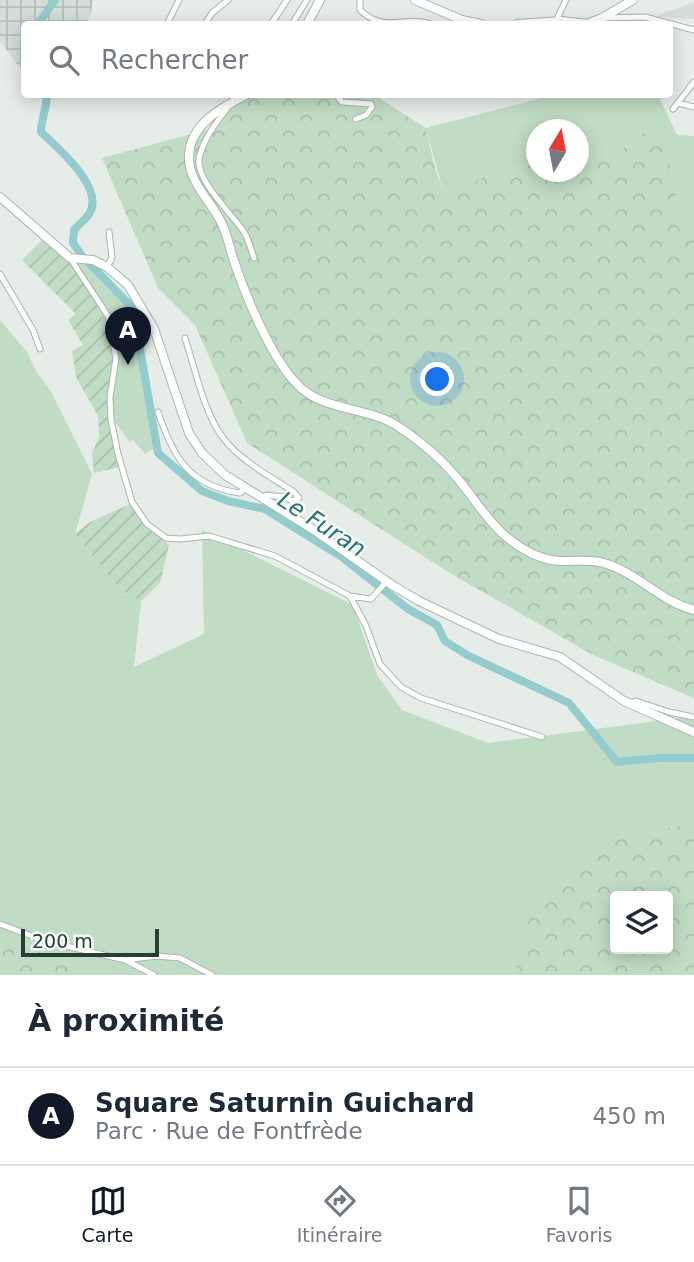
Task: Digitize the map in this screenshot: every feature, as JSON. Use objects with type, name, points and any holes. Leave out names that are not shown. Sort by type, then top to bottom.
[{"type":"street","points":[[168,21],[179,0]]},
{"type":"street","points":[[207,21],[228,0]]},
{"type":"street","points":[[273,21],[287,0]]},
{"type":"street","points":[[294,21],[307,0]]},
{"type":"street","points":[[309,21],[320,0]]},
{"type":"street","points":[[360,0],[360,10],[374,21]]},
{"type":"street","points":[[415,0],[474,21]]},
{"type":"street","points":[[555,21],[566,0]]},
{"type":"street","points":[[594,21],[633,0]]},
{"type":"street","points":[[602,18],[645,17],[660,21]]},
{"type":"street","points":[[673,24],[694,30]]},
{"type":"street","points":[[673,109],[694,82]]},
{"type":"street","points":[[240,98],[213,113],[194,137],[189,156],[190,167],[222,223],[233,259],[254,310],[292,379],[318,399],[376,415],[412,436],[446,464],[503,534],[529,553],[543,559],[607,564],[669,601],[694,610]]},
{"type":"street","points":[[340,98],[342,102],[370,104],[372,107],[366,115],[356,119]]},
{"type":"street","points":[[231,102],[204,142],[199,162],[201,172],[218,200],[245,233],[254,258]]},
{"type":"street","points":[[678,103],[694,107]]},
{"type":"street","points":[[0,197],[78,258],[107,267],[128,285],[154,329],[184,421],[197,445],[225,475],[349,553],[386,583],[486,634],[560,657],[630,704],[694,732]]},
{"type":"street","points":[[107,267],[112,258],[109,232]]},
{"type":"street","points":[[78,258],[108,316],[116,358],[110,397],[111,420],[132,502],[147,524],[166,538],[209,536],[275,556],[350,596],[371,599],[386,583]]},
{"type":"street","points":[[0,274],[33,330],[40,349]]},
{"type":"street","points":[[185,338],[208,408],[225,440],[248,461],[299,498],[292,501],[285,497],[266,495],[262,499]]},
{"type":"street","points":[[158,412],[174,453],[190,473],[218,488],[240,493],[245,489]]},
{"type":"street","points":[[350,596],[366,626],[380,664],[401,687],[421,698],[542,737]]},
{"type":"street","points":[[630,704],[636,701],[694,717]]},
{"type":"street","points":[[0,924],[45,941],[125,960],[154,975]]},
{"type":"street","points":[[125,960],[167,956],[180,958],[212,975]]},
{"type":"shaded area","points":[[0,0],[93,0],[87,21],[21,21],[21,68],[0,41]]},
{"type":"shaded area","points":[[694,2],[694,19],[658,17],[658,15]]},
{"type":"green space","points":[[244,98],[379,98],[426,128],[443,191],[526,166],[526,182],[589,182],[589,158],[614,155],[653,126],[668,150],[683,238],[694,237],[694,698],[593,655],[448,572],[247,443],[195,325],[158,288],[102,158],[207,130]]},
{"type":"green space","points":[[541,98],[659,98],[677,135],[694,136],[694,237],[683,238],[668,150],[653,126],[614,155],[589,158],[589,119],[526,119],[526,166],[443,191],[426,128]]},
{"type":"green space","points":[[44,238],[80,277],[101,309],[108,326],[114,360],[108,398],[109,419],[120,467],[94,473],[92,454],[99,436],[98,416],[76,377],[72,351],[83,345],[68,320],[76,314],[22,260]]},
{"type":"green space","points":[[80,261],[98,275],[132,311],[146,408],[155,448],[145,454],[133,440],[130,442],[112,418],[111,401],[117,354],[114,330],[109,314],[78,264]]},
{"type":"green space","points":[[0,320],[27,352],[37,373],[50,390],[92,474],[75,534],[121,591],[141,601],[134,667],[204,634],[202,530],[353,605],[377,675],[402,710],[488,743],[694,716],[694,826],[626,833],[531,912],[513,975],[90,975],[0,933]]},
{"type":"green space","points":[[130,504],[147,526],[169,545],[160,583],[141,601],[121,591],[75,534],[90,522]]},
{"type":"green space","points":[[694,826],[694,975],[513,975],[531,912],[626,833]]},
{"type":"green space","points":[[0,933],[90,975],[0,975]]},
{"type":"waterway","name":"Le Furan","points":[[40,21],[55,0]]},
{"type":"waterway","name":"Le Furan","points":[[47,98],[41,132],[78,170],[91,193],[93,204],[89,214],[74,230],[73,243],[82,256],[133,308],[158,453],[202,491],[228,501],[265,509],[342,557],[408,609],[437,625],[445,641],[467,655],[569,703],[617,762],[694,758]]},
{"type":"place","name":"Square Saturnin Guichard","points":[[128,365]]}]
